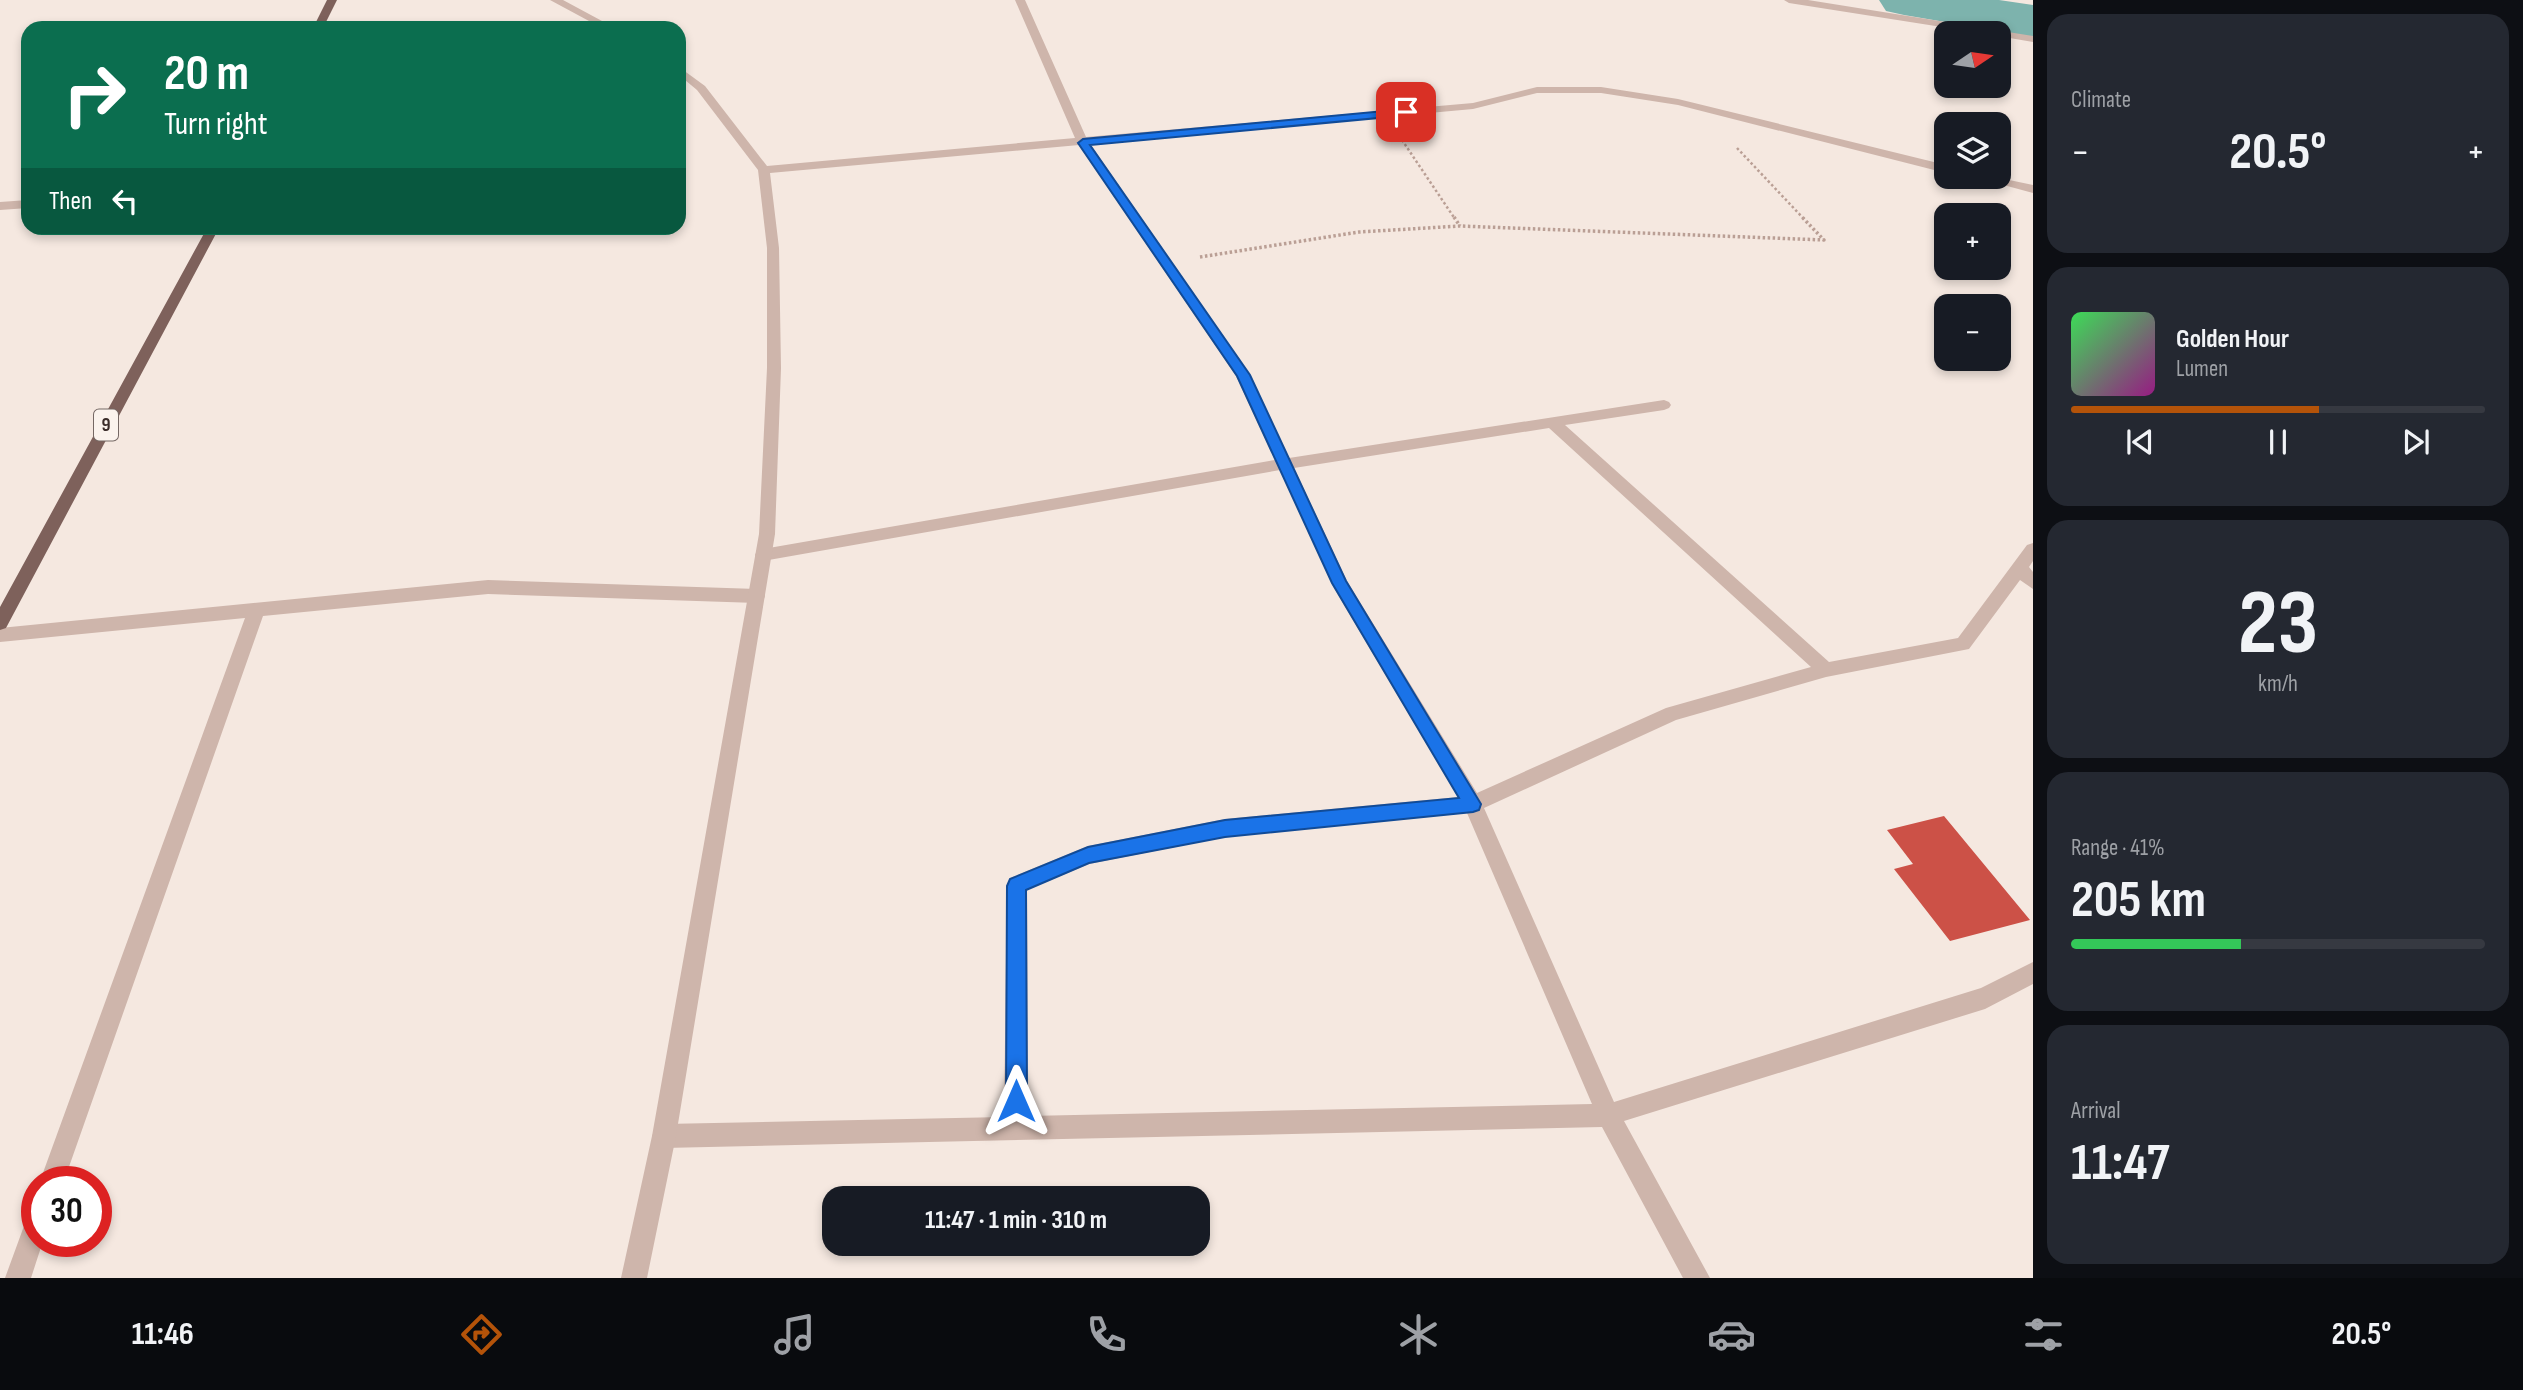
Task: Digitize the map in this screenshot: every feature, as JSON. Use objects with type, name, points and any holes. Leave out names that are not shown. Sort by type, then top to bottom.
[{"type":"main road","points":[[322,21],[332,0]]},
{"type":"main road","name":"9","points":[[0,623],[209,235]]},
{"type":"street","points":[[555,0],[596,21]]},
{"type":"street","points":[[1020,0],[1083,143],[1243,375],[1340,583],[1473,804],[1608,1115],[1698,1278]]},
{"type":"street","points":[[1789,0],[1934,23]]},
{"type":"street","points":[[2011,35],[2033,39]]},
{"type":"street","points":[[634,1278],[664,1136],[767,534],[774,368],[773,262],[764,170],[701,88],[686,76]]},
{"type":"street","points":[[764,170],[1473,106],[1537,90],[1601,90],[1698,107],[1934,166]]},
{"type":"street","points":[[2011,184],[2033,189]]},
{"type":"street","points":[[0,206],[21,204]]},
{"type":"street","points":[[764,555],[1284,464],[1664,404]]},
{"type":"street","points":[[1552,422],[1826,670]]},
{"type":"street","points":[[1016,1128],[1017,886],[1088,855],[1225,828],[1473,804],[1672,713],[1826,670],[1963,644],[2033,549]]},
{"type":"street","points":[[2020,568],[2033,583]]},
{"type":"street","points":[[0,635],[488,587],[757,596]]},
{"type":"street","points":[[57,1166],[256,610]]},
{"type":"street","points":[[664,1136],[1608,1115],[1985,998],[2033,973]]},
{"type":"street","points":[[18,1278],[25,1257]]},
{"type":"path","points":[[1166,262],[1359,232],[1461,226],[1824,240],[1698,107]]},
{"type":"path","points":[[1384,114],[1461,226]]},
{"type":"building","points":[[1944,816],[2030,920],[1950,941],[1894,869],[1913,864],[1887,830]]},
{"type":"waterway","points":[[1904,0],[2033,21]]},
{"type":"route","points":[[1016,1101],[1017,886],[1088,855],[1225,828],[1473,804],[1340,583],[1243,375],[1083,143],[1406,112]]}]
